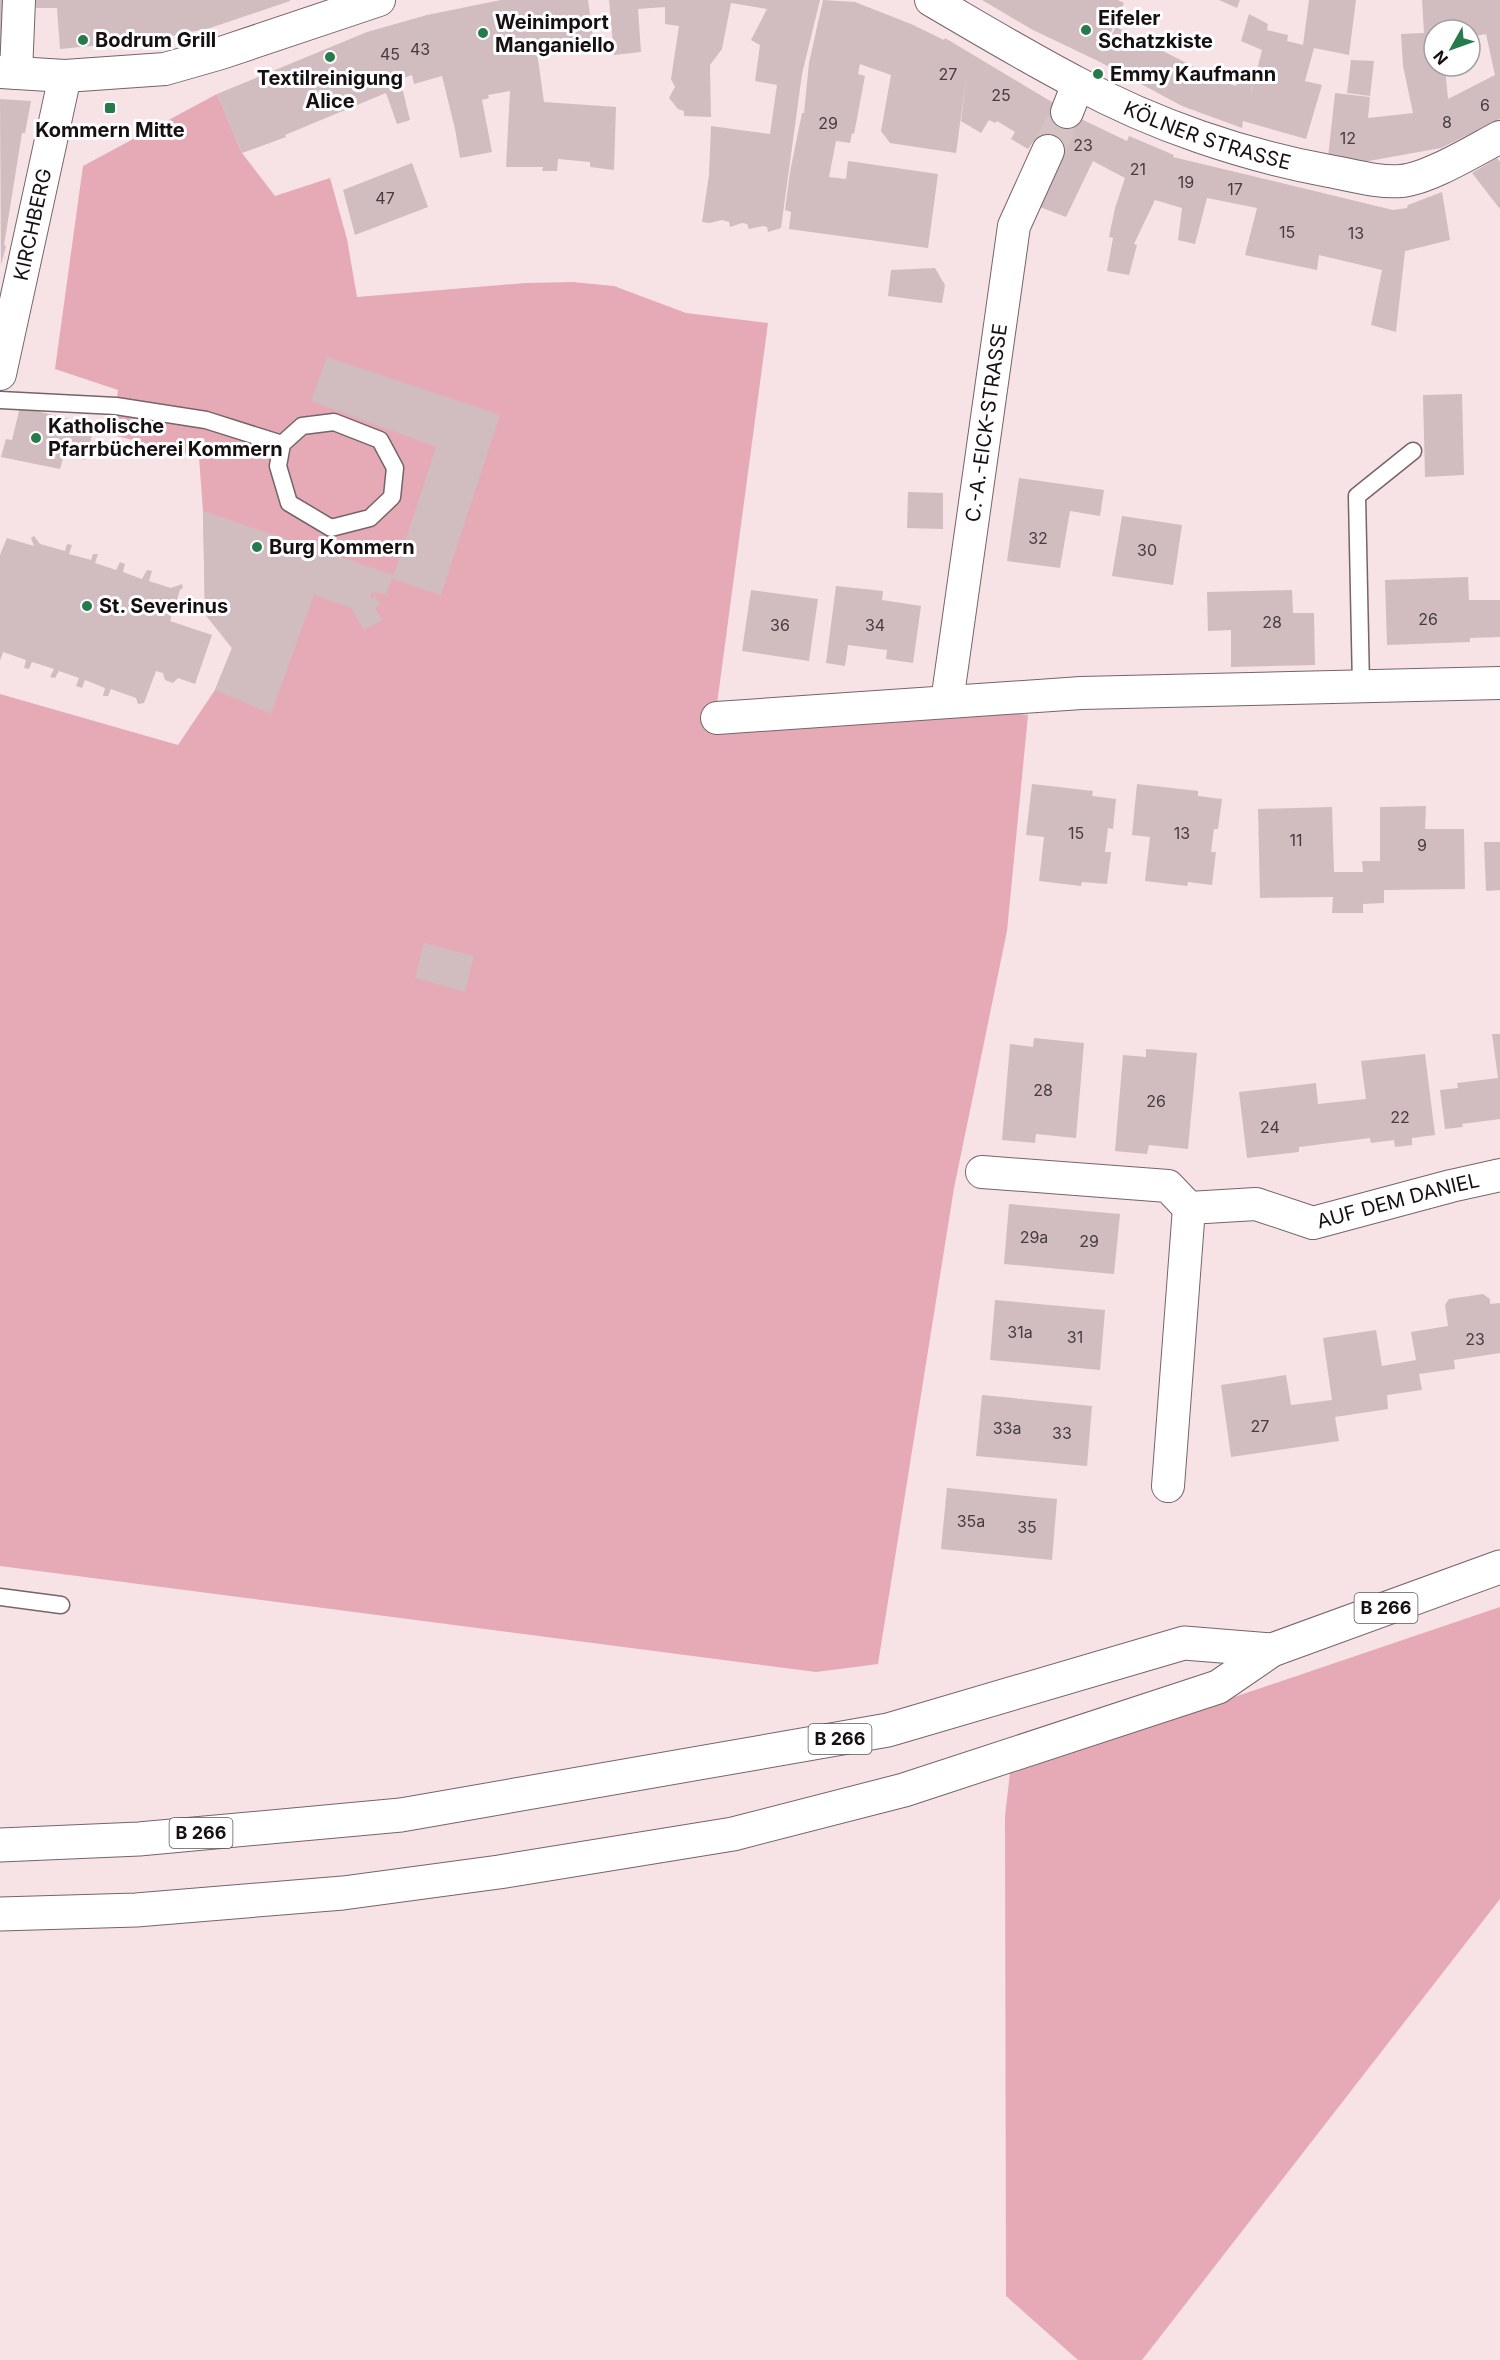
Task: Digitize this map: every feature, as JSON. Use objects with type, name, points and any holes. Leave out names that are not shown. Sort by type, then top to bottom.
[{"type":"main road","name":"B 266","points":[[0,1914],[136,1910],[343,1893],[499,1872],[733,1834],[904,1790],[1218,1687],[1272,1650],[1500,1567]]},
{"type":"main road","name":"B 266","points":[[0,1845],[139,1839],[401,1815],[888,1730],[1184,1643],[1272,1650]]},
{"type":"street","points":[[19,0],[8,73],[65,76],[165,69],[221,53],[379,0]]},
{"type":"street","name":"KÖLNER STRASSE","points":[[931,0],[1073,98],[1152,118],[1222,144],[1295,165],[1370,179],[1402,181],[1437,169],[1500,137]]},
{"type":"street","name":"KIRCHBERG","points":[[0,374],[65,76]]},
{"type":"street","name":"C.-A.-EICK-STRASSE","points":[[947,702],[1014,226],[1048,151]]},
{"type":"street","points":[[717,718],[1081,693],[1500,683]]},
{"type":"street","points":[[982,1172],[1168,1186],[1189,1208],[1168,1486]]},
{"type":"street","name":"AUF DEM DANIEL","points":[[1189,1208],[1256,1204],[1313,1223],[1500,1175]]},
{"type":"lane","points":[[0,400],[116,406],[206,420],[282,444]]},
{"type":"lane","points":[[334,422],[380,440],[395,468],[392,496],[370,519],[331,528],[289,502],[278,466],[282,444],[302,426],[334,422]]},
{"type":"lane","points":[[1361,686],[1358,496],[1413,451]]},
{"type":"lane","points":[[0,1597],[61,1605]]},
{"type":"shaded area","points":[[217,94],[242,153],[275,196],[330,178],[347,239],[357,297],[526,283],[572,282],[614,286],[686,313],[768,323],[717,704],[980,710],[1028,715],[1007,931],[954,1188],[878,1664],[816,1672],[0,1566],[0,694],[178,745],[215,690],[232,648],[205,614],[203,511],[199,457],[113,435],[118,390],[55,369],[83,166]]},
{"type":"shaded area","points":[[1500,1607],[1500,1899],[1142,2360],[1078,2360],[1006,2296],[1005,1816],[1010,1773]]},
{"type":"building","points":[[0,0],[10,0],[8,46],[0,46]]},
{"type":"building","points":[[36,0],[290,1],[210,28],[153,40],[60,49],[57,8],[36,8]]},
{"type":"building","points":[[501,0],[588,0],[594,44],[537,52],[544,102],[616,107],[614,170],[590,167],[590,162],[558,159],[557,171],[542,171],[543,167],[506,167],[510,91],[488,95],[489,98],[482,100],[492,152],[460,158],[442,76],[414,84],[412,75],[400,79],[410,120],[397,124],[386,93],[285,135],[286,137],[242,153],[217,94],[367,32],[427,15]]},
{"type":"building","points":[[609,0],[820,0],[802,74],[781,228],[768,232],[767,227],[763,226],[749,229],[747,224],[742,223],[730,227],[729,222],[722,220],[702,222],[709,175],[711,126],[770,134],[777,85],[755,81],[760,45],[751,40],[767,9],[731,3],[722,49],[710,65],[711,117],[684,116],[684,111],[678,109],[669,98],[675,87],[671,79],[679,26],[665,24],[665,7],[638,9],[641,52],[614,55]]},
{"type":"building","points":[[823,0],[855,2],[944,40],[945,38],[1077,117],[1127,141],[1129,136],[1174,155],[1173,157],[1393,210],[1407,208],[1408,205],[1442,192],[1450,240],[1405,251],[1396,332],[1371,325],[1382,270],[1319,255],[1317,270],[1245,255],[1257,208],[1207,198],[1195,244],[1178,240],[1182,208],[1155,200],[1134,244],[1137,245],[1129,275],[1107,271],[1113,238],[1109,237],[1125,178],[1093,161],[1066,217],[1037,206],[1059,157],[1033,142],[1028,149],[1011,139],[1015,132],[997,121],[995,123],[989,120],[981,133],[961,121],[966,80],[956,153],[890,143],[881,131],[891,75],[860,64],[858,74],[865,76],[854,134],[852,133],[850,143],[836,141],[829,177],[846,179],[848,161],[938,174],[928,248],[789,229],[791,212],[785,210],[790,172],[802,113],[804,113],[809,63]]},
{"type":"building","points":[[982,0],[1118,0],[1124,3],[1101,54],[1116,27],[1202,71],[1200,74],[1236,86],[1243,68],[1256,71],[1250,98],[1262,50],[1241,41],[1249,14],[1268,24],[1267,30],[1288,35],[1287,41],[1303,45],[1309,0],[1356,0],[1349,55],[1314,48],[1305,81],[1322,85],[1306,139],[1243,121],[1242,128],[1182,106],[1098,61],[1033,30]]},
{"type":"building","points":[[1219,0],[1240,0],[1237,8]]},
{"type":"building","points":[[1422,0],[1500,0],[1500,119],[1441,148],[1363,162],[1328,158],[1335,93],[1370,97],[1368,118],[1413,113],[1403,66],[1401,34],[1422,33],[1422,78],[1446,78],[1448,99],[1495,75],[1486,34],[1482,35],[1482,18],[1423,18]]},
{"type":"building","points":[[1351,60],[1374,61],[1370,96],[1347,93]]},
{"type":"building","points":[[0,99],[31,101],[25,133],[22,133],[4,245],[6,246],[1,265]]},
{"type":"building","points":[[1497,158],[1500,162],[1500,209],[1472,173]]},
{"type":"building","points":[[412,163],[428,207],[355,235],[343,190]]},
{"type":"building","points":[[935,268],[945,285],[942,303],[888,296],[891,270]]},
{"type":"building","name":"Burg Kommern","points":[[327,357],[500,415],[441,595],[392,579],[386,594],[372,592],[370,599],[375,596],[380,604],[375,608],[382,620],[364,630],[351,608],[314,595],[271,714],[215,690],[232,648],[205,614],[203,511],[394,575],[436,447],[311,401]]},
{"type":"building","points":[[1462,394],[1464,475],[1425,477],[1423,395]]},
{"type":"building","points":[[20,407],[95,425],[85,460],[64,455],[60,469],[1,457],[6,439],[12,440]]},
{"type":"building","points":[[1019,478],[1104,490],[1100,516],[1070,511],[1060,568],[1007,561]]},
{"type":"building","points":[[908,492],[943,493],[943,529],[907,528]]},
{"type":"building","points":[[1122,516],[1182,525],[1173,585],[1112,576]]},
{"type":"building","name":"St. Severinus","points":[[34,536],[40,544],[65,551],[67,544],[72,545],[69,554],[91,560],[93,554],[98,554],[95,563],[116,570],[120,562],[125,564],[123,572],[142,579],[147,570],[152,571],[149,581],[171,588],[182,584],[183,588],[180,590],[170,621],[212,635],[195,684],[178,678],[173,683],[165,680],[163,673],[156,671],[144,703],[138,704],[136,698],[111,689],[108,696],[103,696],[105,688],[85,680],[82,688],[76,686],[79,678],[59,671],[55,678],[50,677],[54,669],[32,662],[29,669],[24,668],[26,660],[3,652],[0,661],[0,555],[7,538],[34,546],[31,538]]},
{"type":"building","points":[[1468,577],[1469,600],[1500,600],[1500,637],[1470,638],[1470,642],[1387,645],[1385,580]]},
{"type":"building","points":[[836,586],[883,591],[882,600],[921,606],[913,663],[886,659],[887,650],[848,645],[845,666],[826,663]]},
{"type":"building","points":[[751,590],[818,599],[809,661],[742,651]]},
{"type":"building","points":[[1292,590],[1293,613],[1314,613],[1315,665],[1231,667],[1231,630],[1208,631],[1207,592]]},
{"type":"building","points":[[1032,784],[1093,791],[1092,796],[1116,799],[1113,829],[1108,828],[1105,852],[1111,852],[1107,884],[1082,882],[1081,886],[1039,881],[1044,837],[1026,835]]},
{"type":"building","points":[[1137,784],[1198,791],[1198,796],[1222,799],[1218,829],[1214,829],[1211,852],[1216,852],[1212,885],[1188,882],[1187,886],[1145,881],[1150,837],[1132,835]]},
{"type":"building","points":[[1426,806],[1425,829],[1464,829],[1465,889],[1384,890],[1384,903],[1363,904],[1363,913],[1332,913],[1333,897],[1260,898],[1258,809],[1332,807],[1334,872],[1363,872],[1362,861],[1380,861],[1380,807]]},
{"type":"building","points":[[1484,842],[1500,842],[1500,890],[1486,891]]},
{"type":"building","points":[[424,943],[474,956],[465,992],[415,978]]},
{"type":"building","points":[[1492,1034],[1500,1034],[1500,1119],[1462,1124],[1463,1127],[1445,1129],[1440,1090],[1458,1088],[1457,1083],[1498,1078]]},
{"type":"building","points":[[1034,1038],[1084,1043],[1076,1138],[1036,1134],[1035,1143],[1002,1140],[1010,1044],[1033,1047]]},
{"type":"building","points":[[1146,1049],[1197,1053],[1188,1149],[1149,1145],[1147,1154],[1115,1151],[1123,1055],[1146,1057]]},
{"type":"building","points":[[1425,1054],[1435,1135],[1412,1138],[1412,1145],[1395,1147],[1394,1140],[1371,1143],[1370,1138],[1299,1147],[1299,1152],[1247,1158],[1239,1092],[1316,1083],[1318,1104],[1366,1099],[1361,1061]]},
{"type":"building","points":[[1009,1204],[1120,1214],[1114,1274],[1004,1264]]},
{"type":"building","points":[[1483,1294],[1490,1299],[1490,1304],[1500,1303],[1500,1353],[1454,1360],[1455,1369],[1419,1374],[1422,1390],[1387,1395],[1388,1409],[1335,1417],[1339,1441],[1231,1457],[1221,1385],[1286,1375],[1291,1405],[1332,1400],[1323,1338],[1376,1330],[1382,1366],[1416,1360],[1411,1332],[1448,1326],[1445,1305],[1449,1299]]},
{"type":"building","points":[[995,1300],[1105,1310],[1100,1370],[990,1360]]},
{"type":"building","points":[[982,1395],[1092,1406],[1087,1466],[976,1456]]},
{"type":"building","points":[[947,1488],[1057,1499],[1052,1560],[941,1549]]},
{"type":"tunnel","points":[[1048,151],[1067,112]]},
{"type":"place","name":"Eifeler Schatzkiste","points":[[1086,30]]},
{"type":"place","name":"Weinimport Manganiello","points":[[483,33]]},
{"type":"place","name":"Bodrum Grill","points":[[83,40]]},
{"type":"place","name":"Textilreinigung Alice","points":[[330,57]]},
{"type":"place","name":"Emmy Kaufmann","points":[[1098,74]]},
{"type":"place","name":"Kommern Mitte","points":[[110,108]]},
{"type":"place","name":"Katholische Pfarrbücherei Kommern","points":[[36,438]]},
{"type":"place","name":"Burg Kommern","points":[[257,547]]},
{"type":"place","name":"St. Severinus","points":[[87,606]]}]
